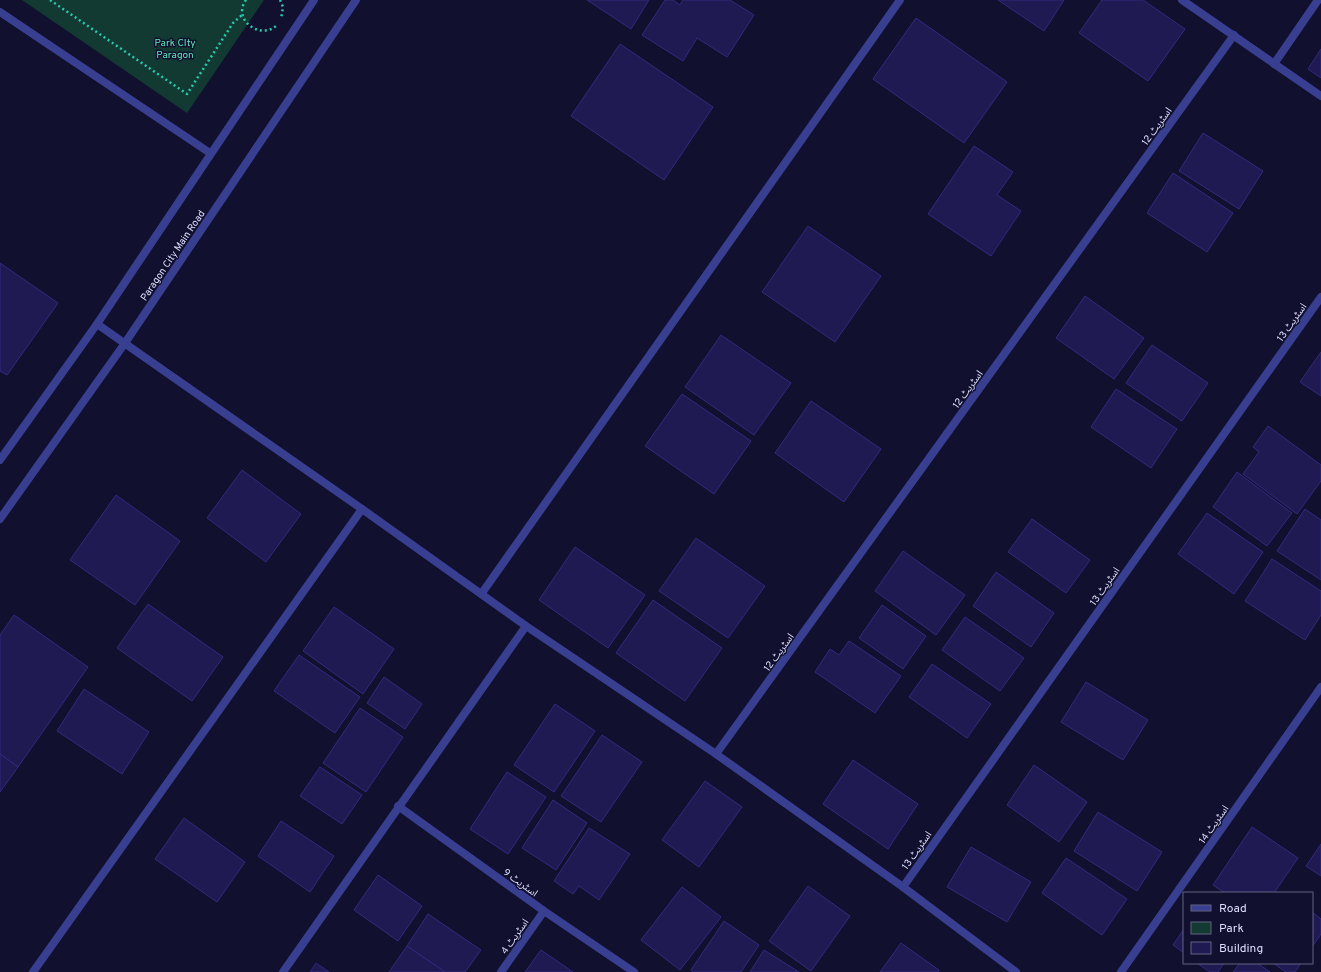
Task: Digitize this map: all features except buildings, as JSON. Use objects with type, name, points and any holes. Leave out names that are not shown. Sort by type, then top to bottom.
[{"type":"street","points":[[0,460],[97,324],[210,153],[314,0]]},
{"type":"street","name":"Paragon City Main Road","points":[[0,519],[125,343],[356,0]]},
{"type":"street","points":[[482,593],[900,0]]},
{"type":"street","points":[[1182,0],[1321,96]]},
{"type":"street","points":[[1274,64],[1318,0]]},
{"type":"street","points":[[0,12],[210,153]]},
{"type":"street","name":"اسٹریٹ 12","points":[[716,754],[1234,35]]},
{"type":"street","name":"اسٹریٹ 13","points":[[903,887],[1321,297]]},
{"type":"street","points":[[97,324],[482,593],[526,626],[716,754],[903,887],[1016,972]]},
{"type":"street","points":[[33,972],[362,509]]},
{"type":"street","points":[[283,972],[398,806],[526,626]]},
{"type":"street","name":"اسٹریٹ 14","points":[[1121,972],[1321,687]]},
{"type":"street","name":"اسٹریٹ 9","points":[[398,806],[544,911],[634,972]]},
{"type":"street","name":"اسٹریٹ 4","points":[[501,972],[544,911]]},
{"type":"path","points":[[50,0],[187,94],[232,23],[242,14],[246,0]]},
{"type":"path","points":[[242,14],[251,28],[259,31],[267,31],[274,28],[280,22],[283,14],[283,6],[280,0]]},
{"type":"green space","name":"Park CIty Paragon","points":[[22,0],[264,0],[187,113]]}]
